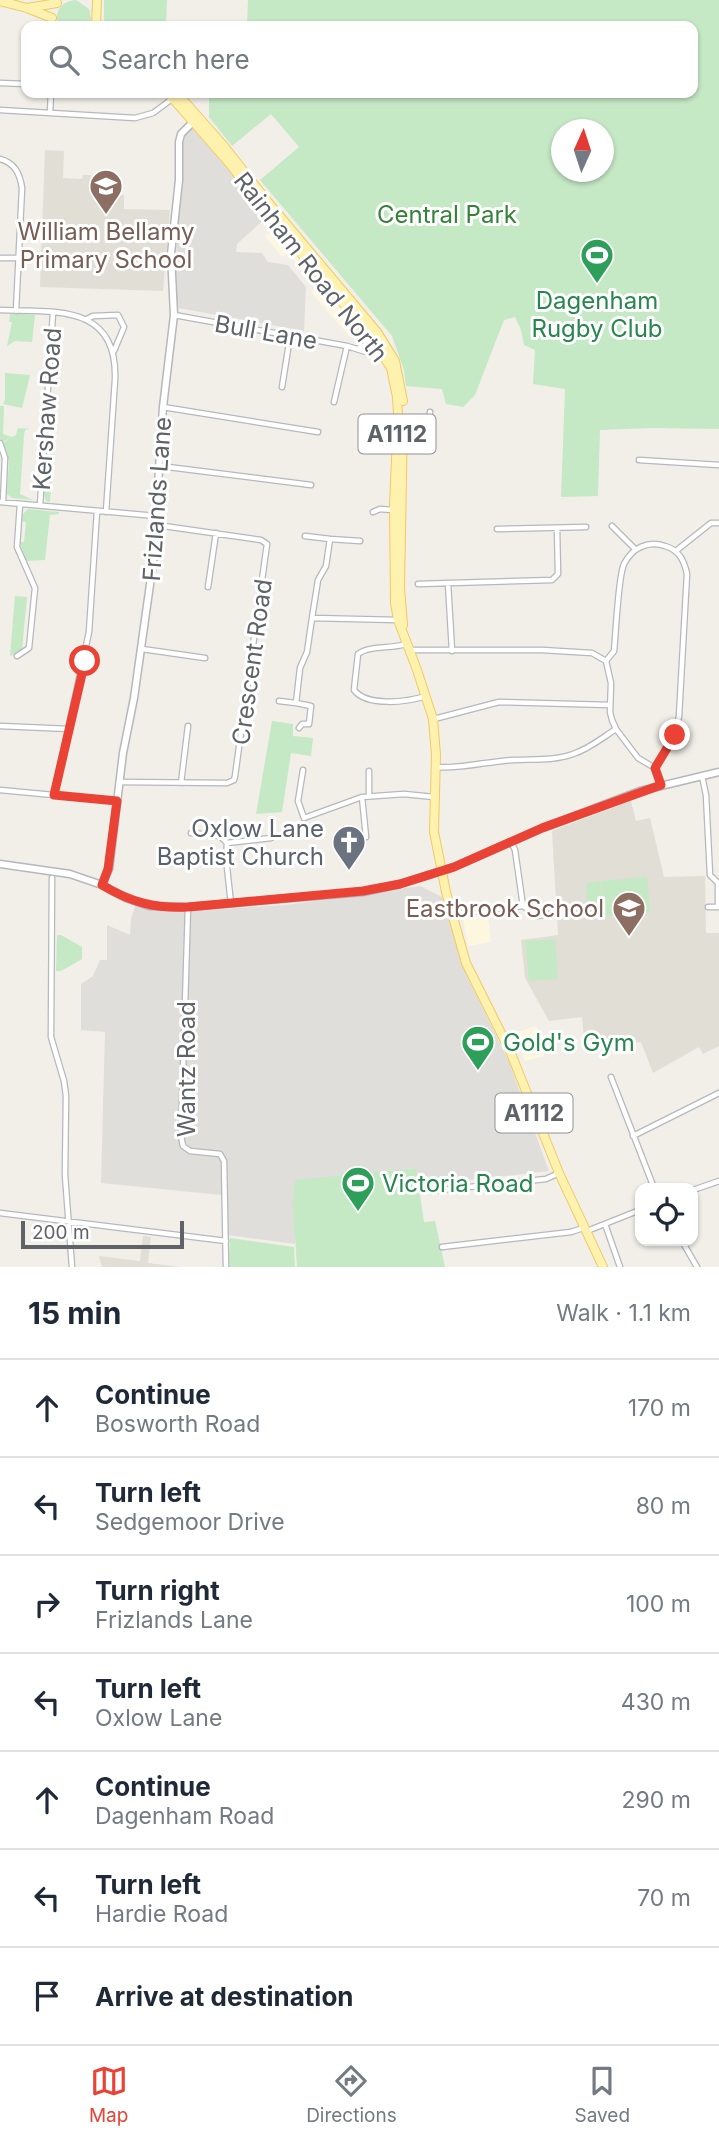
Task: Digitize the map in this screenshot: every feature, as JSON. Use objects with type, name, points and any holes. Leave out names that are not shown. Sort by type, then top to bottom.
[{"type":"main road","points":[[88,0],[97,14]]},
{"type":"main road","points":[[97,0],[97,21]]},
{"type":"main road","points":[[0,1],[27,8],[51,21]]},
{"type":"main road","points":[[27,8],[59,2],[53,21]]},
{"type":"main road","name":"Rainham Road North","points":[[177,98],[370,335],[388,361],[397,397],[394,586],[398,620],[433,719],[436,766],[434,832],[442,872]]},
{"type":"main road","name":"Rainham Road North","points":[[195,119],[223,145],[377,332],[395,361],[403,411],[400,588],[403,632]]},
{"type":"main road","name":"A1112","points":[[442,872],[466,963],[510,1052],[559,1173],[603,1267]]},
{"type":"street","points":[[0,83],[21,85]]},
{"type":"street","points":[[50,113],[51,98]]},
{"type":"street","points":[[0,110],[135,118],[153,113],[170,98]]},
{"type":"street","name":"Frizlands Lane","points":[[102,885],[108,869],[119,782],[142,649],[157,520],[163,407],[174,314],[171,254],[178,191],[179,142],[181,134],[195,119]]},
{"type":"street","points":[[0,159],[15,167],[21,180],[16,311]]},
{"type":"street","points":[[0,258],[18,258]]},
{"type":"street","points":[[0,310],[74,314],[86,319],[105,335],[114,352]]},
{"type":"street","name":"Kershaw Road","points":[[40,505],[53,313]]},
{"type":"street","points":[[86,319],[113,314],[123,321],[124,327],[114,352],[115,380],[106,512]]},
{"type":"street","name":"Bull Lane","points":[[174,314],[358,348],[388,361]]},
{"type":"street","points":[[358,348],[365,345],[370,335]]},
{"type":"street","points":[[282,387],[290,337]]},
{"type":"street","points":[[334,402],[347,346]]},
{"type":"street","points":[[163,407],[318,432]]},
{"type":"street","points":[[428,429],[430,412]]},
{"type":"street","points":[[0,443],[5,458],[1,502]]},
{"type":"street","points":[[639,460],[719,464]]},
{"type":"street","points":[[160,466],[312,485]]},
{"type":"street","name":"Crescent Road","points":[[1,502],[106,512],[157,520],[261,540],[267,544],[234,780],[227,783],[119,782]]},
{"type":"street","points":[[17,656],[29,648],[35,592],[33,581],[17,547],[20,504]]},
{"type":"street","points":[[373,512],[380,509],[394,510]]},
{"type":"street","points":[[54,795],[89,632],[97,511]]},
{"type":"street","points":[[677,551],[711,523],[719,523]]},
{"type":"street","points":[[612,526],[635,549]]},
{"type":"street","points":[[497,529],[586,527]]},
{"type":"street","points":[[418,584],[552,580],[558,574],[558,528]]},
{"type":"street","points":[[208,587],[216,533]]},
{"type":"street","points":[[305,536],[359,541]]},
{"type":"street","points":[[296,703],[300,668],[307,653],[318,580],[326,566],[330,539]]},
{"type":"street","points":[[606,661],[614,651],[623,565],[635,549],[649,543],[677,551],[685,563],[687,574],[679,716],[675,735],[655,768]]},
{"type":"street","points":[[448,583],[452,651]]},
{"type":"street","points":[[312,618],[398,620]]},
{"type":"street","points":[[426,696],[406,702],[364,699],[354,690],[358,654],[364,649],[408,647],[452,651],[511,649],[592,653],[606,661],[611,683],[610,705],[616,729],[638,758],[655,768],[661,785]]},
{"type":"street","points":[[142,649],[205,658]]},
{"type":"street","points":[[279,701],[311,705],[309,724],[299,727]]},
{"type":"street","points":[[433,719],[499,702],[610,705]]},
{"type":"street","points":[[0,726],[70,729]]},
{"type":"street","points":[[181,783],[187,726]]},
{"type":"street","points":[[436,766],[463,766],[512,760],[534,761],[572,755],[589,748],[616,729]]},
{"type":"street","points":[[303,770],[298,802],[304,818],[365,797],[404,794],[434,797]]},
{"type":"street","points":[[366,838],[365,797],[369,771]]},
{"type":"street","points":[[0,864],[56,871],[102,885],[149,906],[231,904],[363,891],[442,872],[542,828],[661,785],[719,772]]},
{"type":"street","points":[[702,776],[706,795],[710,875],[718,883],[719,907],[708,907]]},
{"type":"street","points":[[0,790],[117,801]]},
{"type":"street","points":[[191,833],[220,836],[227,843],[231,904]]},
{"type":"street","points":[[227,843],[271,838]]},
{"type":"street","points":[[511,842],[515,850],[523,906]]},
{"type":"street","points":[[171,863],[226,858]]},
{"type":"street","points":[[52,877],[51,1037],[66,1096],[65,1175],[72,1267]]},
{"type":"street","points":[[452,914],[523,906],[537,916],[549,914]]},
{"type":"street","name":"Wantz Road","points":[[188,907],[181,1136],[183,1146],[190,1151],[220,1154],[224,1161],[226,1241]]},
{"type":"street","points":[[611,1077],[652,1183]]},
{"type":"street","points":[[633,1136],[719,1093]]},
{"type":"street","points":[[431,1191],[546,1179],[559,1173]]},
{"type":"street","points":[[698,1188],[719,1181]]},
{"type":"street","points":[[442,1247],[571,1232],[605,1224],[635,1212]]},
{"type":"street","points":[[0,1213],[226,1241],[226,1267]]},
{"type":"street","points":[[605,1224],[620,1267]]},
{"type":"street","points":[[685,1246],[697,1267]]},
{"type":"shaded area","points":[[194,126],[204,142],[269,215],[237,244],[236,252],[262,253],[268,262],[288,265],[306,287],[304,331],[173,307],[183,143],[186,129]]},
{"type":"shaded area","name":"William Bellamy Primary School","points":[[45,150],[64,151],[63,178],[82,179],[83,175],[91,175],[91,194],[124,195],[124,209],[170,210],[163,291],[40,287]]},
{"type":"shaded area","points":[[275,228],[353,321],[357,330],[362,333],[361,339],[350,337],[311,292],[316,287],[287,253],[282,257],[265,236]]},
{"type":"shaded area","name":"Eastbrook School","points":[[631,801],[636,821],[650,818],[664,877],[705,876],[706,933],[719,933],[719,1046],[703,1054],[699,1047],[653,1073],[641,1042],[585,1048],[582,1017],[549,1021],[525,978],[521,940],[558,935],[552,831]]},
{"type":"shaded area","points":[[420,886],[442,897],[464,970],[509,1062],[549,1171],[419,1186],[415,1168],[296,1181],[295,1244],[227,1235],[221,1195],[101,1183],[105,1032],[81,1030],[81,984],[93,976],[100,960],[107,960],[107,925],[130,935],[131,918],[136,904],[186,911],[286,905]]},
{"type":"shaded area","points":[[487,909],[491,942],[468,946],[462,912]]},
{"type":"shaded area","points":[[537,1026],[544,1056],[525,1061],[514,1033]]},
{"type":"shaded area","points":[[143,1236],[151,1237],[148,1263],[180,1267],[102,1267],[99,1256],[140,1261]]},
{"type":"green space","points":[[76,0],[89,9],[90,21],[57,21],[60,8]]},
{"type":"green space","points":[[104,0],[167,0],[166,21],[104,21]]},
{"type":"green space","name":"Central Park","points":[[248,0],[719,0],[719,429],[600,430],[598,496],[561,497],[565,389],[533,384],[535,350],[524,345],[515,317],[504,320],[475,395],[463,407],[446,404],[442,389],[406,386],[404,370],[392,336],[260,180],[299,147],[271,114],[232,146],[209,117],[209,98],[698,98],[698,21],[247,21]]},
{"type":"green space","points":[[10,314],[35,315],[32,342],[15,341],[7,346],[12,322],[9,322]]},
{"type":"green space","points":[[5,373],[30,375],[22,408],[3,404]]},
{"type":"green space","points":[[0,406],[4,406],[3,434],[12,437],[16,435],[18,428],[30,429],[25,430],[24,435],[20,494],[33,500],[12,498],[7,494],[9,461],[3,443],[11,437],[3,442],[0,438]]},
{"type":"green space","points":[[50,426],[55,426],[50,502],[46,501],[44,495],[46,469],[49,469],[46,468]]},
{"type":"green space","points":[[28,509],[59,512],[50,515],[45,560],[26,561],[20,542],[24,542],[26,522],[22,521],[23,514]]},
{"type":"green space","points":[[15,596],[27,597],[22,650],[10,656]]},
{"type":"green space","points":[[272,721],[293,724],[293,736],[313,738],[311,756],[291,753],[282,812],[256,814]]},
{"type":"green space","points":[[647,877],[650,912],[635,913],[634,910],[634,913],[588,918],[586,883],[600,881],[603,902],[601,881]]},
{"type":"green space","points":[[57,935],[82,947],[82,959],[61,971],[56,971]]},
{"type":"green space","points":[[555,939],[558,979],[529,981],[525,941]]},
{"type":"green space","name":"Victoria Road","points":[[416,1168],[424,1222],[435,1221],[445,1267],[297,1267],[293,1206],[295,1180]]},
{"type":"green space","points":[[230,1238],[294,1247],[295,1267],[229,1267]]},
{"type":"place","name":"William Bellamy Primary School","points":[[106,216]]},
{"type":"place","name":"Dagenham Rugby Club","points":[[597,285]]},
{"type":"place","name":"Oxlow Lane Baptist Church","points":[[349,872]]},
{"type":"place","name":"Eastbrook School","points":[[629,938]]},
{"type":"place","name":"Gold's Gym","points":[[478,1072]]},
{"type":"place","name":"Victoria Road","points":[[358,1213]]},
{"type":"route","points":[[85,661],[54,795],[117,801],[108,869],[102,885],[126,898],[159,908],[281,900],[363,891],[442,872],[542,828],[661,785],[655,768],[675,735]]}]
